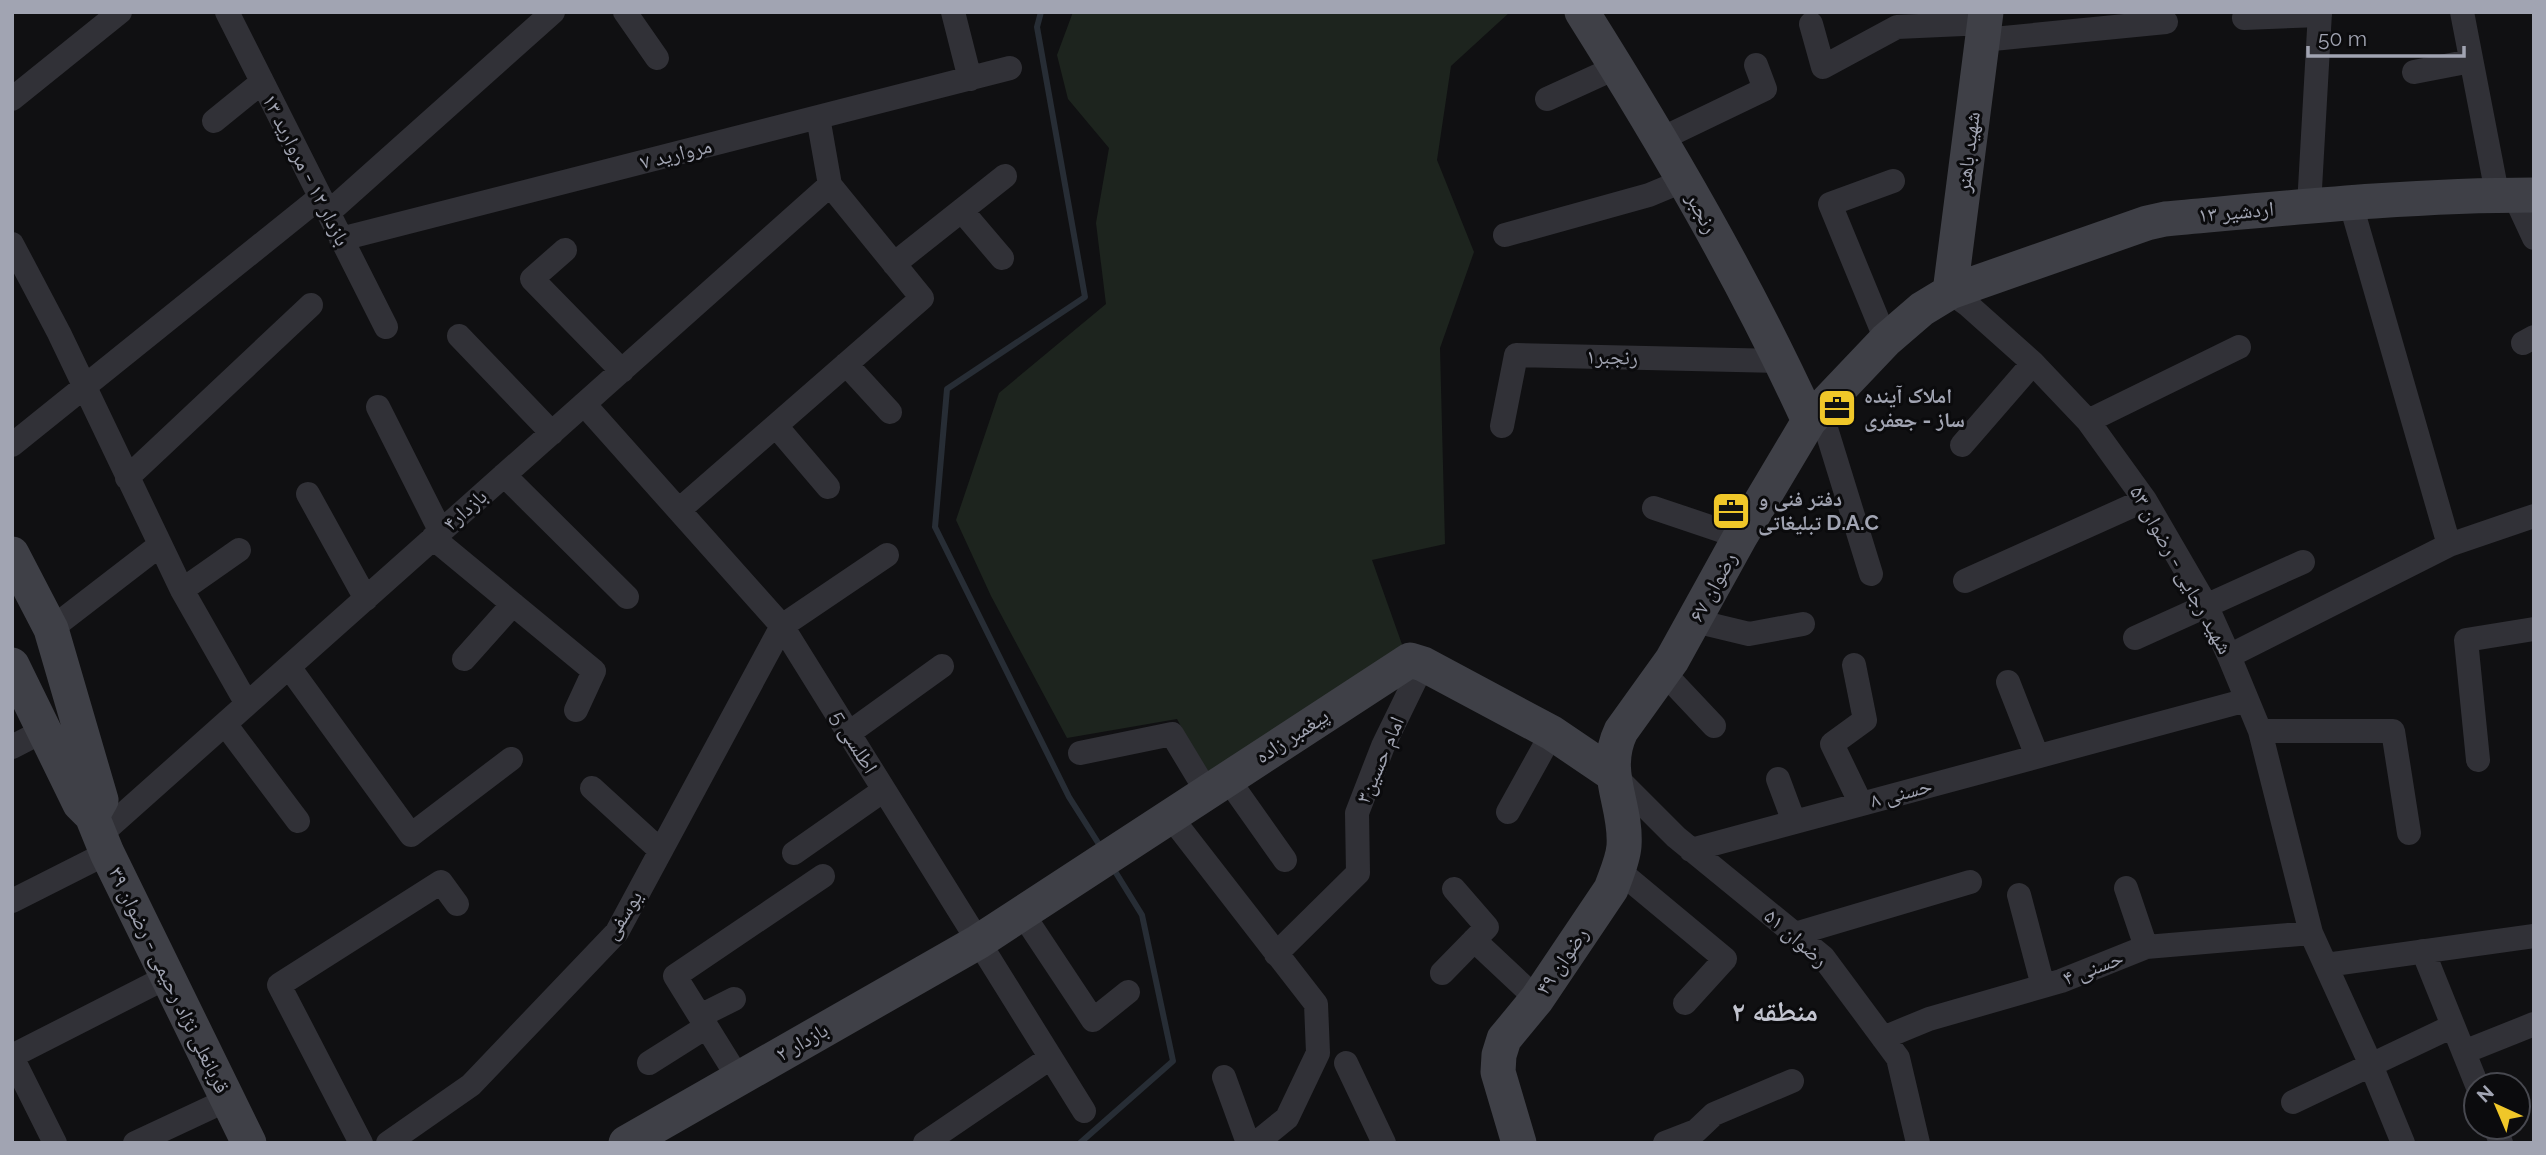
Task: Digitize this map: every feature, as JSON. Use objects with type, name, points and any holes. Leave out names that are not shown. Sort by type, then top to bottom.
[{"type":"street","points":[[12,99],[120,12]]},
{"type":"street","points":[[12,444],[84,386],[324,205],[553,12]]},
{"type":"street","points":[[625,12],[657,58]]},
{"type":"street","points":[[953,12],[970,79]]},
{"type":"street","name":"رنجبر","points":[[1582,12],[1685,180],[1781,361],[1814,415]]},
{"type":"street","points":[[2462,12],[2471,61],[2515,194],[2534,238]]},
{"type":"street","points":[[2244,18],[2320,14],[2309,206]]},
{"type":"street","name":"بازدار ۱۲ - مروارید ۱۳","points":[[234,15],[262,82],[386,327]]},
{"type":"street","points":[[1811,24],[1823,67],[1896,19],[1985,25],[2166,22]]},
{"type":"street","name":"شهید باهنر","points":[[1950,292],[1985,25]]},
{"type":"street","points":[[2414,72],[2471,61]]},
{"type":"street","points":[[1661,139],[1765,89],[1756,65]]},
{"type":"street","points":[[1547,99],[1617,67]]},
{"type":"street","name":"مروارید ۷","points":[[341,239],[1010,68]]},
{"type":"street","points":[[214,121],[262,82]]},
{"type":"street","points":[[679,510],[922,298],[830,185],[818,117]]},
{"type":"street","points":[[894,264],[1005,176]]},
{"type":"street","points":[[1505,235],[1648,195],[1685,180]]},
{"type":"street","points":[[1886,341],[1830,204],[1892,181]]},
{"type":"street","name":"بازدار۴","points":[[12,901],[100,835],[830,185]]},
{"type":"street","name":"اردشیر ۱۳","points":[[1950,292],[2165,219],[2350,201],[2515,194]]},
{"type":"street","points":[[2350,201],[2449,545]]},
{"type":"street","points":[[962,211],[1002,258]]},
{"type":"street","points":[[12,244],[20,279],[84,386],[182,590],[247,704]]},
{"type":"street","points":[[565,250],[532,279],[622,371]]},
{"type":"street","name":"رضوان ۶۷","points":[[1614,775],[1612,754],[1621,731],[1664,673],[1814,415],[1886,341],[1931,302],[1950,292]]},
{"type":"street","name":"شهید رجایی - رضوان ۵۳","points":[[1950,292],[2033,363],[2088,421],[2146,500],[2206,606],[2260,732],[2311,933],[2403,1143]]},
{"type":"street","points":[[127,478],[310,304]]},
{"type":"street","points":[[459,336],[552,433]]},
{"type":"street","points":[[2088,421],[2239,347]]},
{"type":"street","name":"رنجبر۱","points":[[1502,426],[1516,355],[1781,361]]},
{"type":"street","points":[[1962,445],[2033,363]]},
{"type":"street","points":[[846,364],[890,412]]},
{"type":"street","name":"اطلسی 5","points":[[584,404],[782,626],[1084,1111]]},
{"type":"street","points":[[378,407],[437,535],[513,604],[594,671],[576,710]]},
{"type":"street","points":[[1814,415],[1871,575]]},
{"type":"street","points":[[776,426],[828,487]]},
{"type":"street","points":[[504,475],[627,597]]},
{"type":"street","points":[[308,494],[366,598]]},
{"type":"street","points":[[1965,581],[2146,500]]},
{"type":"street","points":[[1654,508],[1741,537]]},
{"type":"street","points":[[2229,656],[2449,545],[2534,516]]},
{"type":"street","points":[[51,629],[160,545]]},
{"type":"street","points":[[182,590],[239,550]]},
{"type":"street","points":[[12,554],[51,629],[100,800],[100,835]]},
{"type":"street","points":[[782,626],[887,555]]},
{"type":"street","points":[[2135,638],[2303,562]]},
{"type":"street","points":[[464,659],[513,604]]},
{"type":"street","points":[[1695,621],[1749,634],[1803,624]]},
{"type":"street","name":"یوسفی","points":[[388,1143],[471,1085],[617,932],[782,626]]},
{"type":"street","points":[[2478,760],[2466,640],[2534,629]]},
{"type":"street","name":"پیغمبر زاده","points":[[978,942],[1410,660],[1423,664]]},
{"type":"street","points":[[1423,664],[1552,733],[1614,775]]},
{"type":"street","name":"امام حسین۳","points":[[1276,954],[1358,873],[1357,813],[1383,746],[1423,664]]},
{"type":"street","name":"قربانعلی نژاد رحیمی - رضوان ۳۹","points":[[12,665],[80,804],[100,835],[166,977],[249,1143]]},
{"type":"street","points":[[1854,665],[1865,720],[1832,744],[1861,804]]},
{"type":"street","points":[[849,733],[942,666]]},
{"type":"street","points":[[289,667],[411,835],[511,760]]},
{"type":"street","points":[[1664,673],[1714,726]]},
{"type":"street","points":[[2008,682],[2037,757]]},
{"type":"street","name":"حسنی ۸","points":[[1691,850],[2247,700]]},
{"type":"street","points":[[225,723],[298,821]]},
{"type":"street","points":[[12,747],[43,731]]},
{"type":"street","points":[[2260,732],[2393,731],[2409,833]]},
{"type":"street","points":[[1508,811],[1552,733]]},
{"type":"street","points":[[1080,753],[1172,734],[1285,860]]},
{"type":"street","name":"رضوان ۵۱","points":[[1614,775],[1691,850],[1823,957],[1898,1058],[1918,1143]]},
{"type":"street","name":"رضوان ۴۹","points":[[1519,1143],[1498,1072],[1499,1055],[1504,1039],[1537,999],[1611,889],[1624,848],[1614,775]]},
{"type":"street","points":[[1778,779],[1794,822]]},
{"type":"street","points":[[592,788],[661,851]]},
{"type":"street","points":[[794,853],[884,790]]},
{"type":"street","points":[[1170,816],[1316,1004],[1318,1053],[1287,1118],[1256,1143]]},
{"type":"street","points":[[1618,870],[1725,959],[1685,1003]]},
{"type":"street","points":[[739,1079],[675,976],[823,876]]},
{"type":"street","points":[[361,1143],[279,985],[441,882],[457,904]]},
{"type":"street","points":[[1795,934],[1970,882]]},
{"type":"street","points":[[2126,888],[2146,947]]},
{"type":"street","points":[[1442,973],[1487,927],[1454,889]]},
{"type":"street","points":[[2019,895],[2043,986]]},
{"type":"street","points":[[1023,913],[1093,1020],[1128,992]]},
{"type":"street","name":"حسنی ۴","points":[[1883,1038],[1929,1019],[2043,986],[2146,947],[2311,933]]},
{"type":"street","points":[[2326,965],[2534,936]]},
{"type":"street","points":[[1474,940],[1537,999]]},
{"type":"street","name":"بازدار ۲","points":[[626,1143],[978,942]]},
{"type":"street","points":[[2423,951],[2471,1071]]},
{"type":"street","points":[[55,1143],[12,1057],[166,977]]},
{"type":"street","points":[[649,1063],[734,999]]},
{"type":"street","points":[[2464,1052],[2534,1024]]},
{"type":"street","points":[[2293,1102],[2453,1026]]},
{"type":"street","points":[[925,1143],[1050,1058]]},
{"type":"street","points":[[1346,1063],[1384,1143]]},
{"type":"street","points":[[1224,1077],[1248,1143]]},
{"type":"street","points":[[1665,1143],[1699,1137],[1714,1114],[1793,1081]]},
{"type":"street","points":[[135,1143],[227,1100]]},
{"type":"shaded area","points":[[1073,12],[1510,12],[1451,66],[1437,160],[1474,252],[1440,348],[1445,544],[1372,560],[1404,650],[1207,774],[1177,719],[1067,738],[991,596],[956,520],[999,393],[1106,304],[1096,223],[1109,148],[1068,99],[1057,55]]},
{"type":"waterway","points":[[1041,12],[1037,27],[1085,297],[947,389],[935,527],[1069,797],[1102,849]]},
{"type":"waterway","points":[[1080,1143],[1173,1061],[1142,915],[1113,868]]},
{"type":"place","name":"املاک آینده ساز - جعفری","points":[[1837,408]]},
{"type":"place","name":"دفتر فنی و تبلیغاتی D.A.C","points":[[1731,511]]},
{"type":"district","name":"منطقه ۲","points":[[1775,1011]]}]
